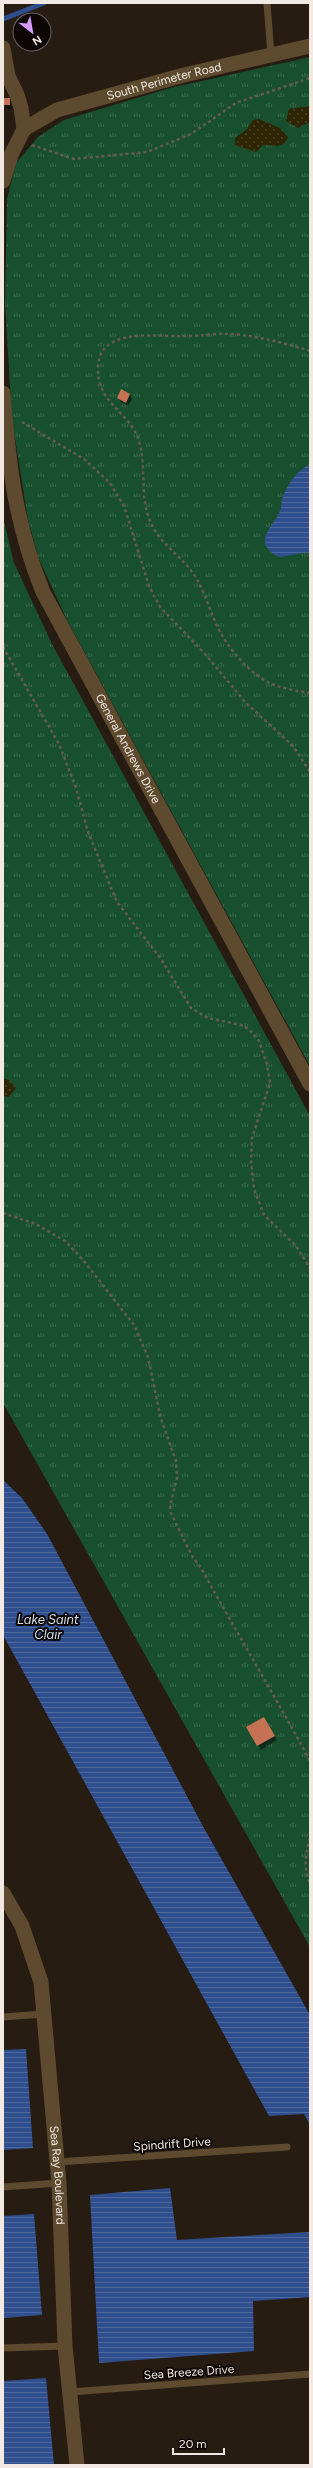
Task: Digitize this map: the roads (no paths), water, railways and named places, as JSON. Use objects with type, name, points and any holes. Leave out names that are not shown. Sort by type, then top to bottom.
[{"type":"street","name":"South Perimeter Road","points":[[24,129],[57,110],[162,80],[310,46]]},
{"type":"street","points":[[3,48],[8,76],[21,108],[24,129],[11,155],[3,181]]},
{"type":"street","name":"General Andrews Drive","points":[[3,393],[12,490],[25,544],[44,592],[310,1084]]},
{"type":"street","name":"Sea Ray Boulevard","points":[[3,1893],[22,1926],[41,1982],[59,2183],[65,2346],[77,2465]]},
{"type":"lane","points":[[267,3],[271,55]]},
{"type":"lane","points":[[3,2017],[44,2014]]},
{"type":"lane","name":"Spindrift Drive","points":[[57,2162],[288,2147]]},
{"type":"lane","points":[[3,2187],[59,2183]]},
{"type":"lane","points":[[3,2348],[65,2346]]},
{"type":"lane","name":"Sea Breeze Drive","points":[[70,2392],[310,2374]]},
{"type":"water","points":[[310,464],[310,553],[301,553],[282,557],[275,555],[265,544],[265,538],[280,511],[282,499],[290,483],[297,474]]},
{"type":"water","name":"Lake Saint Clair","points":[[3,1480],[22,1498],[47,1534],[205,1830],[310,2015],[310,2125],[304,2114],[269,2116],[3,1635]]},
{"type":"water","points":[[26,2049],[33,2148],[3,2150],[3,2050]]},
{"type":"water","points":[[170,2188],[177,2240],[310,2232],[310,2297],[253,2301],[254,2351],[99,2363],[90,2195]]},
{"type":"water","points":[[34,2214],[42,2315],[3,2318],[3,2216]]},
{"type":"water","points":[[46,2378],[54,2465],[3,2465],[3,2381]]},
{"type":"waterway","points":[[3,19],[44,3]]}]
